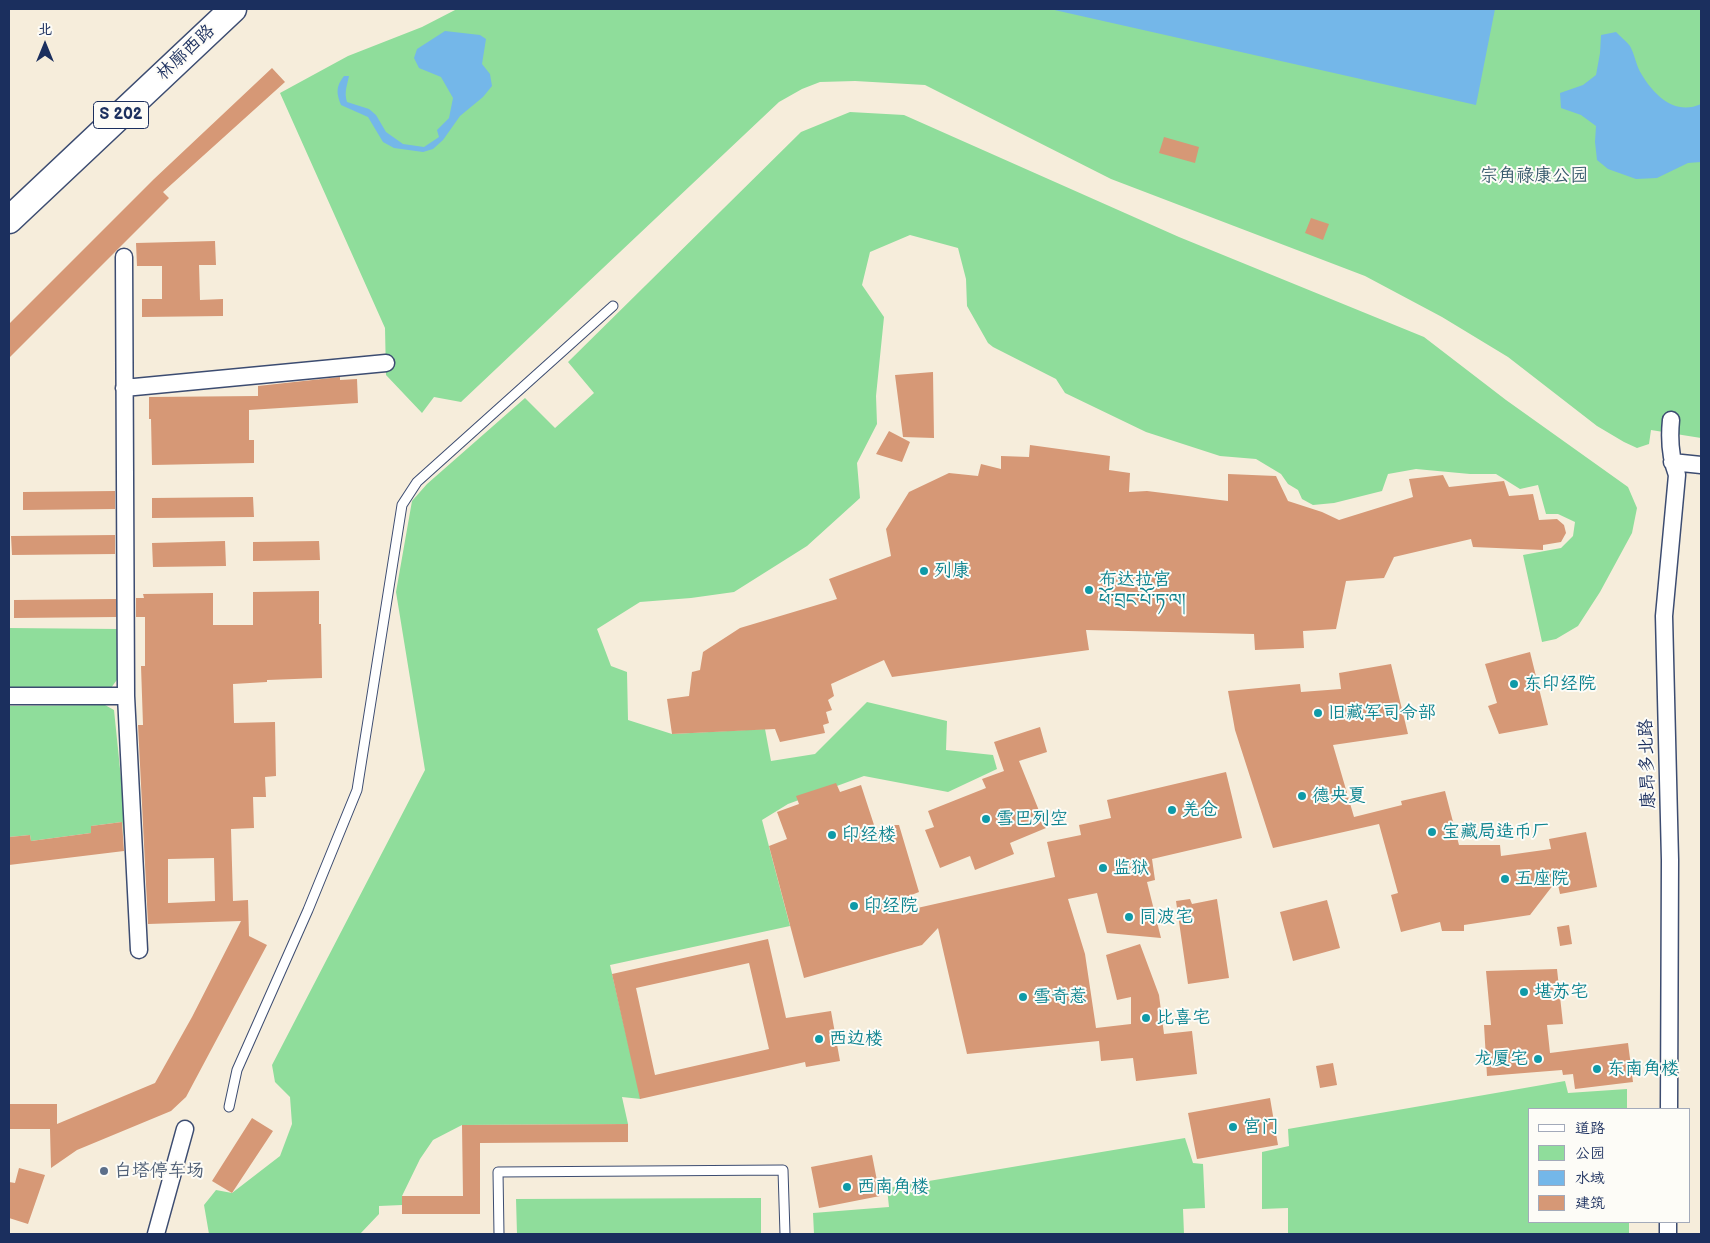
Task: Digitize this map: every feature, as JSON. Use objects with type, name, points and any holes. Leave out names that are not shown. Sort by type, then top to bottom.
[{"type":"main road","name":"林廓西路","points":[[9,220],[233,9]]},
{"type":"street","points":[[124,258],[126,696],[139,950]]},
{"type":"street","points":[[124,388],[386,363]]},
{"type":"street","name":"康昂多北路","points":[[1669,1108],[1670,860],[1664,616],[1677,476],[1672,462],[1669,438],[1671,420]]},
{"type":"street","points":[[1672,462],[1701,465]]},
{"type":"street","points":[[9,696],[126,696]]},
{"type":"street","points":[[156,1234],[186,1130]]},
{"type":"lane","points":[[229,1107],[237,1070],[308,910],[357,790],[402,505],[417,482],[613,306]]},
{"type":"lane","points":[[499,1234],[498,1172],[774,1170],[783,1170],[785,1234]]},
{"type":"green space","name":"宗角禄康公园","points":[[457,9],[1701,9],[1701,438],[1651,430],[1649,444],[1637,448],[1597,426],[1508,357],[1442,317],[1365,276],[1111,179],[925,85],[855,81],[820,82],[802,89],[779,102],[461,402],[434,397],[422,413],[386,375],[385,328],[280,93],[348,56],[422,27]]},
{"type":"green space","points":[[850,112],[904,115],[1179,237],[1424,337],[1506,400],[1628,487],[1637,508],[1632,533],[1600,592],[1578,626],[1556,639],[1542,642],[1523,555],[1561,548],[1573,536],[1575,522],[1558,514],[1546,514],[1538,485],[1520,489],[1496,474],[1470,474],[1416,469],[1388,474],[1382,491],[1334,503],[1313,505],[1302,499],[1298,490],[1288,484],[1281,474],[1256,459],[1220,456],[1146,432],[1065,393],[1056,379],[993,347],[988,343],[967,306],[966,279],[958,248],[910,235],[870,252],[862,285],[884,317],[876,396],[877,424],[857,463],[860,498],[807,546],[734,592],[640,602],[597,629],[611,666],[627,672],[628,720],[672,734],[765,729],[771,761],[815,754],[867,702],[947,721],[946,750],[993,755],[997,769],[948,792],[864,776],[788,804],[762,820],[790,926],[610,965],[641,1099],[622,1097],[628,1124],[462,1125],[433,1140],[420,1159],[402,1196],[402,1205],[379,1206],[379,1214],[360,1234],[209,1234],[204,1205],[216,1190],[232,1193],[280,1156],[292,1124],[290,1097],[275,1082],[272,1065],[425,770],[396,592],[412,501],[427,484],[525,398],[555,428],[594,393],[568,362],[801,132]]},
{"type":"green space","points":[[9,628],[118,629],[119,677],[111,688],[9,688]]},
{"type":"green space","points":[[105,705],[114,710],[128,847],[126,851],[122,822],[91,826],[91,833],[31,841],[30,835],[9,837],[9,706]]},
{"type":"green space","points":[[1565,1081],[1568,1093],[1627,1089],[1627,1108],[1528,1108],[1528,1223],[1629,1223],[1629,1234],[1288,1234],[1288,1208],[1262,1209],[1262,1152],[1289,1146],[1288,1129]]},
{"type":"green space","points":[[1185,1138],[1193,1163],[1203,1164],[1205,1208],[1183,1209],[1184,1234],[814,1234],[813,1213],[889,1207],[887,1188]]},
{"type":"green space","points":[[761,1198],[761,1234],[517,1234],[516,1199]]},
{"type":"water","points":[[1050,9],[1495,9],[1476,105]]},
{"type":"water","points":[[445,31],[480,35],[486,39],[482,64],[490,74],[492,86],[483,97],[460,116],[443,140],[433,149],[423,152],[394,148],[383,142],[368,117],[341,105],[338,97],[338,86],[344,76],[349,76],[346,92],[347,102],[369,109],[376,115],[386,132],[403,144],[424,147],[439,137],[437,130],[449,118],[453,98],[441,77],[419,68],[414,58],[417,49]]},
{"type":"water","points":[[1616,32],[1630,46],[1640,72],[1647,82],[1666,102],[1682,107],[1701,104],[1701,162],[1688,163],[1657,178],[1636,179],[1608,169],[1597,160],[1596,126],[1581,115],[1561,108],[1560,93],[1583,85],[1596,75],[1601,35]]},
{"type":"building","points":[[272,68],[285,82],[163,192],[169,198],[9,358],[9,324],[154,179]]},
{"type":"building","points":[[1164,137],[1199,147],[1195,163],[1159,153]]},
{"type":"building","points":[[1311,218],[1329,224],[1323,240],[1305,233]]},
{"type":"building","points":[[215,241],[216,265],[199,265],[200,300],[223,299],[223,316],[142,317],[142,299],[162,299],[162,266],[137,266],[136,243]]},
{"type":"building","points":[[933,372],[934,438],[903,437],[895,375]]},
{"type":"building","points":[[340,377],[340,380],[357,379],[358,403],[249,410],[249,440],[254,440],[254,463],[152,465],[149,397],[258,396],[258,386]]},
{"type":"building","points":[[889,431],[910,442],[902,462],[876,454]]},
{"type":"building","name":"布达拉宫 ཕོ་བྲང་པོ་ཏ་ལ།","points":[[1030,445],[1110,456],[1109,470],[1130,473],[1129,492],[1147,491],[1228,501],[1228,474],[1276,476],[1288,501],[1322,512],[1339,520],[1413,497],[1409,479],[1443,475],[1449,487],[1504,481],[1509,496],[1533,494],[1539,520],[1557,519],[1564,525],[1566,533],[1561,542],[1543,545],[1543,550],[1473,547],[1471,539],[1394,557],[1384,578],[1346,581],[1336,629],[1303,631],[1304,648],[1255,650],[1254,634],[1086,630],[1089,650],[892,677],[884,660],[831,684],[834,696],[828,700],[832,710],[826,712],[829,723],[823,725],[825,733],[780,742],[775,729],[672,734],[667,699],[689,696],[692,672],[700,670],[703,652],[740,628],[837,599],[829,579],[891,556],[886,529],[909,492],[949,473],[978,476],[981,464],[1001,469],[1001,456],[1029,457]]},
{"type":"building","points":[[115,491],[115,509],[23,510],[23,492]]},
{"type":"building","points":[[253,497],[254,517],[152,518],[152,498]]},
{"type":"building","points":[[115,535],[115,554],[12,555],[11,536]]},
{"type":"building","points":[[225,541],[226,566],[153,567],[152,543]]},
{"type":"building","points":[[319,541],[320,560],[253,561],[253,542]]},
{"type":"building","points":[[319,591],[319,624],[321,624],[322,678],[267,680],[267,682],[233,684],[234,723],[275,722],[276,776],[265,777],[266,797],[253,797],[254,828],[231,829],[233,901],[248,900],[249,936],[267,945],[186,1097],[171,1111],[77,1150],[51,1168],[50,1129],[10,1129],[10,1104],[57,1104],[57,1124],[155,1083],[192,1017],[241,921],[148,924],[138,725],[143,725],[141,666],[145,666],[145,617],[136,617],[136,598],[144,598],[143,594],[213,593],[213,625],[253,625],[253,592]],"holes":[[[214,858],[215,901],[168,903],[168,859]]]},
{"type":"building","points":[[116,599],[116,617],[14,618],[14,600]]},
{"type":"building","name":"东印经院","points":[[1530,652],[1548,725],[1499,734],[1488,706],[1497,703],[1485,664]]},
{"type":"building","points":[[1391,664],[1408,734],[1333,745],[1354,817],[1402,805],[1401,801],[1445,791],[1459,845],[1500,845],[1501,856],[1551,849],[1549,839],[1586,832],[1597,887],[1560,894],[1557,880],[1530,915],[1464,925],[1464,931],[1442,931],[1440,922],[1401,932],[1391,895],[1398,893],[1379,824],[1273,848],[1235,730],[1228,691],[1300,684],[1301,692],[1341,689],[1339,673]]},
{"type":"building","name":"雪巴列空","points":[[1040,727],[1047,752],[1019,761],[1046,828],[1010,843],[1014,854],[975,870],[970,856],[940,868],[925,830],[934,827],[928,811],[986,788],[982,779],[1004,771],[994,742]]},
{"type":"building","points":[[1226,772],[1242,838],[1152,859],[1155,880],[1147,882],[1161,938],[1107,933],[1097,893],[1068,899],[1085,954],[1096,1028],[1131,1024],[1131,997],[1117,1000],[1106,955],[1140,944],[1159,995],[1164,1034],[1192,1031],[1197,1074],[1136,1081],[1133,1058],[1101,1061],[1099,1041],[967,1054],[938,928],[922,945],[804,978],[769,846],[787,839],[777,812],[799,804],[796,796],[836,783],[840,792],[861,785],[876,831],[893,825],[899,825],[919,892],[891,903],[895,913],[1055,877],[1047,842],[1081,835],[1079,825],[1111,818],[1107,800]]},
{"type":"building","points":[[122,822],[124,851],[9,865],[9,837],[30,835],[31,841],[91,833],[91,826]]},
{"type":"building","points":[[1190,899],[1192,904],[1217,899],[1229,978],[1188,984],[1176,901]]},
{"type":"building","points":[[1327,900],[1340,948],[1293,961],[1280,912]]},
{"type":"building","points":[[1569,925],[1572,944],[1560,946],[1557,927]]},
{"type":"building","points":[[768,939],[786,1018],[831,1011],[840,1061],[806,1067],[805,1062],[640,1099],[612,974]],"holes":[[[749,963],[769,1049],[655,1075],[636,988]]]},
{"type":"building","points":[[1557,969],[1563,1024],[1547,1025],[1550,1053],[1628,1043],[1633,1082],[1575,1089],[1573,1074],[1563,1075],[1562,1070],[1487,1076],[1484,1025],[1491,1025],[1486,971]]},
{"type":"building","points":[[1333,1063],[1337,1085],[1320,1088],[1316,1066]]},
{"type":"building","name":"宫门","points":[[1270,1098],[1278,1145],[1197,1159],[1188,1113]]},
{"type":"building","points":[[252,1118],[273,1131],[232,1193],[212,1181]]},
{"type":"building","points":[[628,1124],[628,1142],[480,1143],[480,1214],[402,1214],[402,1196],[463,1196],[462,1125]]},
{"type":"building","name":"西南角楼","points":[[872,1155],[880,1196],[819,1208],[811,1167]]},
{"type":"building","points":[[19,1168],[45,1175],[28,1224],[9,1218],[9,1182],[15,1183]]},
{"type":"place","name":"列康","points":[[924,571]]},
{"type":"place","name":"布达拉宫 ཕོ་བྲང་པོ་ཏ་ལ།","points":[[1089,590]]},
{"type":"place","name":"东印经院","points":[[1514,684]]},
{"type":"place","name":"旧藏军司令部","points":[[1318,713]]},
{"type":"place","name":"德央夏","points":[[1302,796]]},
{"type":"place","name":"羌仓","points":[[1172,810]]},
{"type":"place","name":"雪巴列空","points":[[986,819]]},
{"type":"place","name":"宝藏局造币厂","points":[[1432,832]]},
{"type":"place","name":"印经楼","points":[[832,835]]},
{"type":"place","name":"监狱","points":[[1103,868]]},
{"type":"place","name":"五座院","points":[[1505,879]]},
{"type":"place","name":"印经院","points":[[854,906]]},
{"type":"place","name":"同波宅","points":[[1129,917]]},
{"type":"place","name":"堪苏宅","points":[[1524,992]]},
{"type":"place","name":"雪奇惹","points":[[1023,997]]},
{"type":"place","name":"比喜宅","points":[[1146,1018]]},
{"type":"place","name":"西边楼","points":[[819,1039]]},
{"type":"place","name":"龙厦宅","points":[[1538,1059]]},
{"type":"place","name":"东南角楼","points":[[1597,1069]]},
{"type":"place","name":"宫门","points":[[1233,1127]]},
{"type":"place","name":"白塔停车场","points":[[104,1171]]},
{"type":"place","name":"西南角楼","points":[[847,1187]]}]
